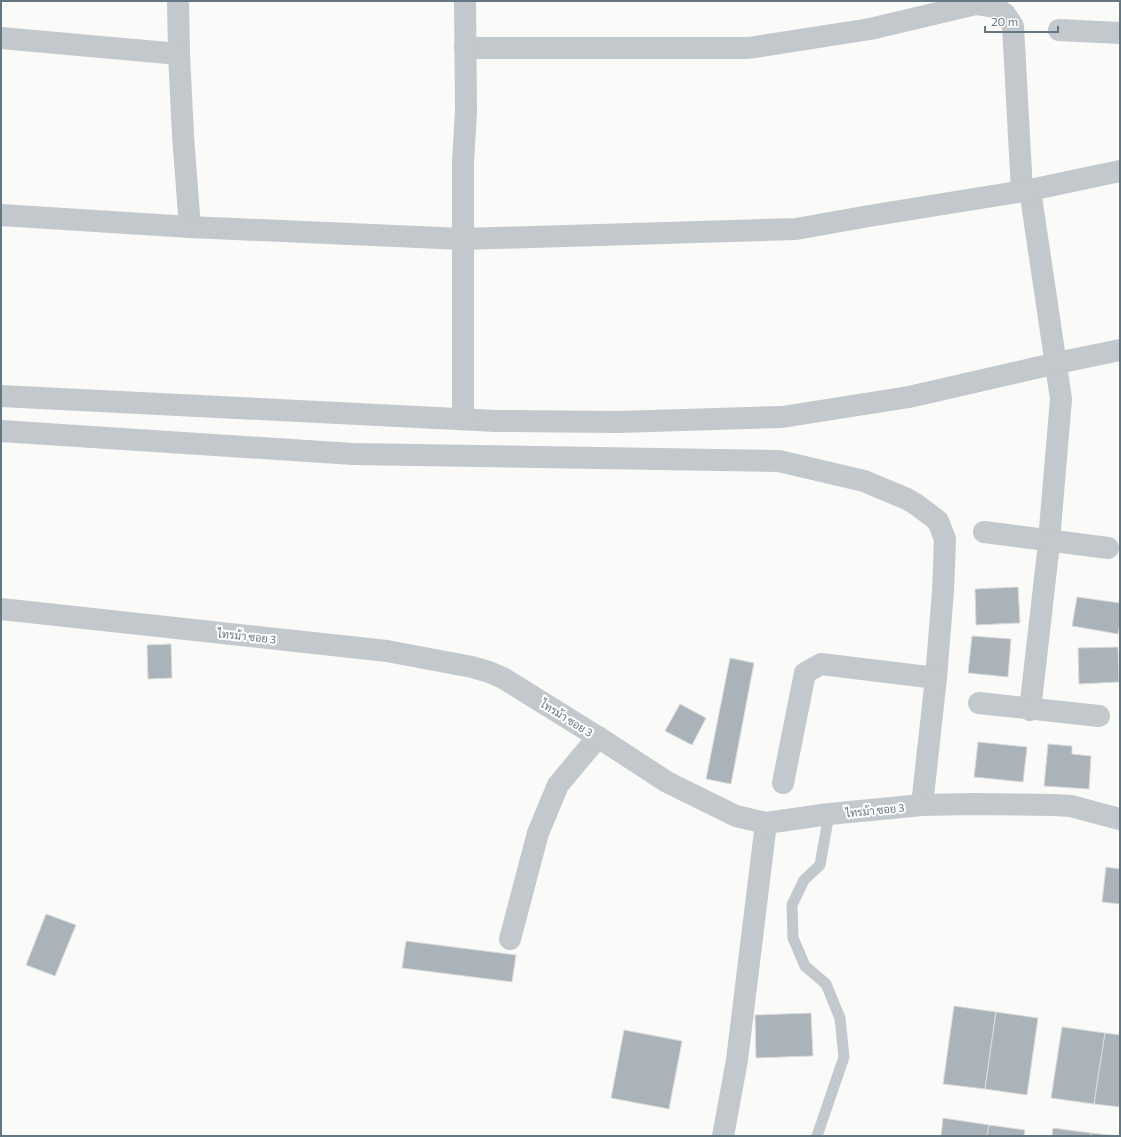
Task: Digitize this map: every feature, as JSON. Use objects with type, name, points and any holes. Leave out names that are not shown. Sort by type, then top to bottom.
[{"type":"street","points":[[178,1],[183,136],[190,227]]},
{"type":"street","points":[[463,419],[463,162],[466,112],[465,1]]},
{"type":"street","points":[[465,48],[748,48],[870,29],[976,4],[994,7],[1005,14],[1013,26],[1026,191],[1057,363],[1061,399],[1049,541],[1030,710]]},
{"type":"street","points":[[1059,30],[1120,33]]},
{"type":"street","points":[[1,38],[179,54]]},
{"type":"street","points":[[1,215],[190,227],[463,239],[796,229],[1026,191],[1120,171]]},
{"type":"street","points":[[1,396],[496,421],[618,422],[782,417],[909,397],[1120,350]]},
{"type":"street","points":[[1,431],[353,454],[779,460],[864,481],[907,499],[938,521],[945,539],[944,592],[922,805]]},
{"type":"street","points":[[984,532],[1108,548]]},
{"type":"street","name":"ไทรม้า ซอย 3","points":[[1,609],[387,651],[472,667],[490,672],[503,678],[598,737],[667,782],[736,816],[766,823],[829,814],[922,805],[974,804],[1070,806],[1120,819]]},
{"type":"street","points":[[783,783],[805,673],[821,664],[936,678]]},
{"type":"street","points":[[979,703],[1030,710],[1099,716]]},
{"type":"street","points":[[510,938],[538,833],[558,786],[598,737]]},
{"type":"street","points":[[723,1136],[737,1060],[766,823]]},
{"type":"lane","points":[[817,1136],[844,1057],[840,1018],[826,984],[805,966],[792,938],[792,905],[804,880],[820,865],[829,814]]},
{"type":"building","points":[[1018,587],[1020,623],[976,625],[975,589]]},
{"type":"building","points":[[1077,597],[1120,603],[1120,624],[1118,634],[1072,626]]},
{"type":"building","points":[[972,636],[1011,639],[1008,677],[968,673]]},
{"type":"building","points":[[171,644],[172,678],[148,679],[147,645]]},
{"type":"building","points":[[1118,647],[1119,682],[1079,684],[1078,648]]},
{"type":"building","points":[[730,658],[754,663],[731,784],[706,779]]},
{"type":"building","points":[[680,704],[706,718],[692,745],[665,731]]},
{"type":"building","points":[[978,742],[1027,747],[1023,782],[974,777]]},
{"type":"building","points":[[1048,744],[1072,746],[1072,754],[1091,756],[1089,789],[1044,786]]},
{"type":"building","points":[[1106,867],[1120,869],[1120,904],[1102,902]]},
{"type":"building","points":[[46,914],[76,925],[55,976],[26,965]]},
{"type":"building","points":[[406,941],[516,955],[512,982],[402,968]]},
{"type":"building","points":[[954,1006],[996,1012],[985,1089],[943,1084]]},
{"type":"building","points":[[996,1012],[1038,1018],[1027,1095],[985,1089]]},
{"type":"building","points":[[811,1013],[813,1056],[756,1058],[755,1015]]},
{"type":"building","points":[[1062,1027],[1105,1033],[1094,1104],[1051,1098]]},
{"type":"building","points":[[624,1030],[682,1041],[669,1109],[611,1098]]},
{"type":"building","points":[[1105,1033],[1120,1035],[1120,1107],[1094,1104]]},
{"type":"building","points":[[943,1118],[989,1125],[987,1136],[941,1136]]},
{"type":"building","points":[[989,1125],[1025,1130],[1024,1136],[987,1136]]},
{"type":"building","points":[[1053,1128],[1091,1133],[1091,1136],[1052,1136]]},
{"type":"building","points":[[1091,1133],[1119,1136],[1091,1136]]}]
